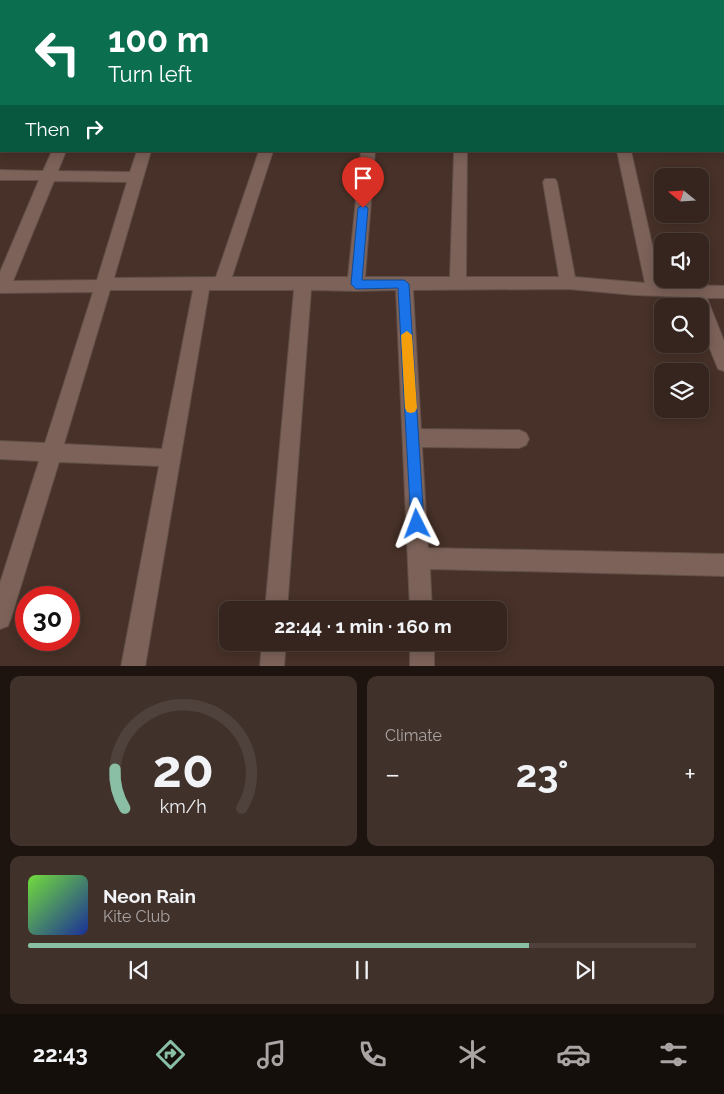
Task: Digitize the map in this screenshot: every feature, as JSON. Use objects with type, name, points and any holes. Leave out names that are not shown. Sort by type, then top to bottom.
[{"type":"street","points":[[59,152],[1,289],[103,285],[568,283],[614,288],[724,292]]},
{"type":"street","points":[[0,618],[144,152]]},
{"type":"street","points":[[222,284],[266,152]]},
{"type":"street","points":[[356,284],[368,152]]},
{"type":"street","points":[[624,152],[654,288]]},
{"type":"street","points":[[458,284],[461,153]]},
{"type":"street","points":[[0,175],[136,177]]},
{"type":"street","points":[[550,182],[568,283]]},
{"type":"street","points":[[277,601],[303,283]]},
{"type":"street","points":[[133,666],[202,284]]},
{"type":"street","points":[[404,284],[421,601]]},
{"type":"street","points":[[696,291],[724,364]]},
{"type":"street","points":[[413,438],[519,439]]},
{"type":"street","points":[[0,450],[170,458]]},
{"type":"street","points":[[419,558],[724,565]]},
{"type":"street","points":[[272,666],[273,651]]},
{"type":"street","points":[[422,651],[422,666]]},
{"type":"slow traffic","points":[[407,335],[411,408]]},
{"type":"route","points":[[363,208],[356,284],[404,284],[417,524]]}]
